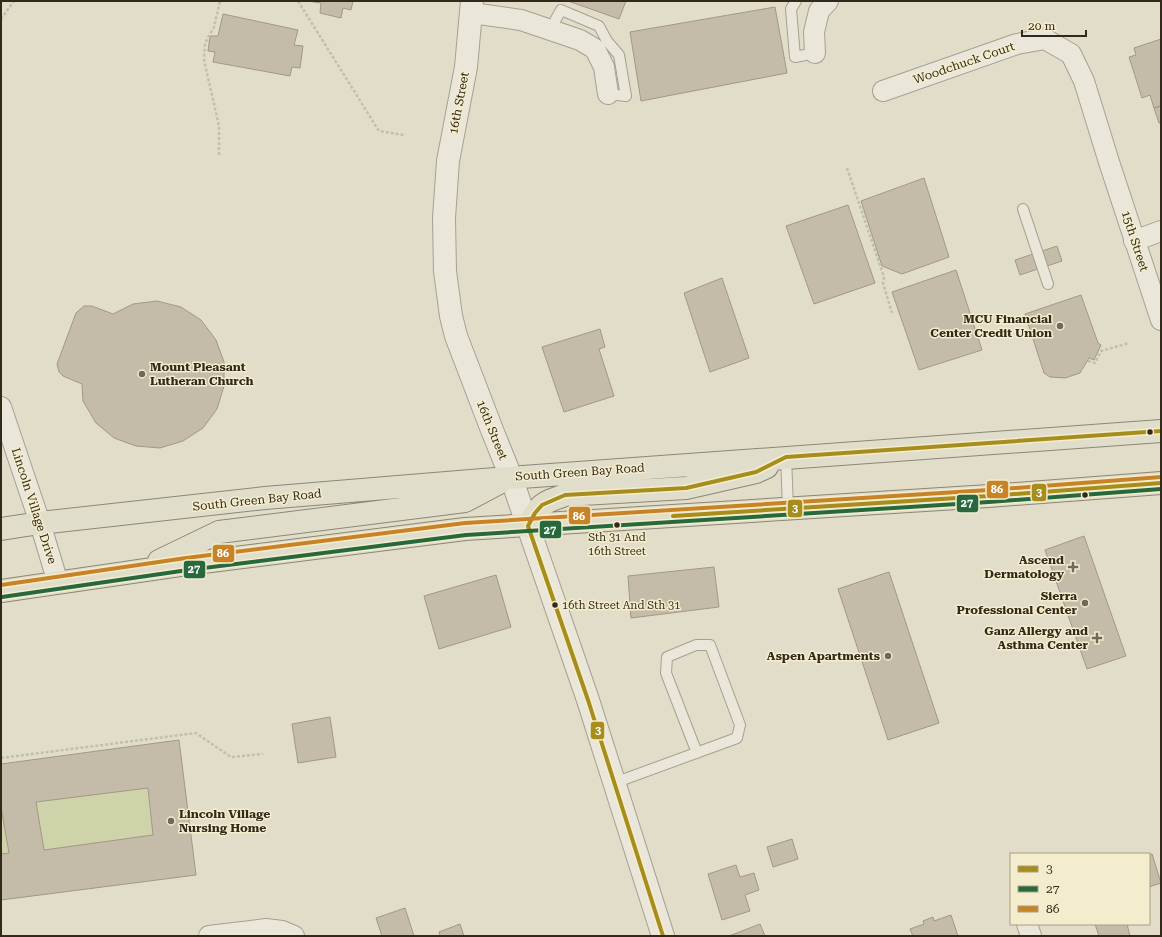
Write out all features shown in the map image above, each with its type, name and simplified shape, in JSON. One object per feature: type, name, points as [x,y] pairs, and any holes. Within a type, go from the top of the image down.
[{"type":"main road","name":"South Green Bay Road","points":[[1,529],[40,523],[265,498],[511,477],[1161,431]]},
{"type":"main road","points":[[528,526],[536,510],[548,501],[565,495],[686,488],[756,472],[786,457]]},
{"type":"main road","points":[[137,571],[219,532],[465,501],[511,477]]},
{"type":"main road","points":[[1,591],[187,564],[464,529],[990,496],[1161,483]]},
{"type":"street","points":[[815,54],[814,32],[819,11],[828,1]]},
{"type":"street","points":[[472,7],[520,20],[580,40],[595,49],[604,66],[608,94]]},
{"type":"street","name":"16th Street","points":[[472,7],[466,67],[448,161],[444,218],[445,271],[451,316],[456,336],[511,477],[588,700],[662,936]]},
{"type":"street","name":"Woodchuck Court","points":[[883,91],[1017,44],[1045,39],[1071,54],[1084,81],[1109,162]]},
{"type":"street","name":"15th Street","points":[[1109,162],[1161,320]]},
{"type":"street","points":[[1134,240],[1161,231]]},
{"type":"street","name":"Lincoln Village Drive","points":[[1,407],[40,523],[58,583]]},
{"type":"street","points":[[1027,925],[1031,936]]},
{"type":"street","points":[[209,936],[266,928],[282,931],[291,935]]},
{"type":"lane","points":[[796,1],[791,9],[795,57],[815,54]]},
{"type":"lane","points":[[1023,209],[1048,284]]},
{"type":"lane","points":[[786,457],[788,509]]},
{"type":"lane","points":[[614,783],[696,753],[737,738],[740,725],[710,645],[696,645],[667,657],[666,673],[696,753]]},
{"type":"path","points":[[1,19],[14,1]]},
{"type":"path","points":[[219,155],[219,126],[204,60],[204,42],[214,27],[220,1]]},
{"type":"path","points":[[298,1],[380,131],[404,135]]},
{"type":"path","points":[[847,168],[884,277],[883,283],[892,313]]},
{"type":"path","points":[[1088,361],[1095,363],[1101,351],[1129,343]]},
{"type":"path","points":[[1,758],[196,733],[231,757],[263,754]]},
{"type":"green space","points":[[148,788],[153,835],[44,850],[36,802]]},
{"type":"green space","points":[[1,807],[9,853],[1,854]]},
{"type":"building","points":[[307,1],[353,1],[351,10],[343,8],[341,18],[320,13],[321,3]]},
{"type":"building","points":[[568,1],[626,1],[619,19]]},
{"type":"building","points":[[775,7],[787,73],[641,101],[630,32]]},
{"type":"building","points":[[223,14],[298,30],[294,45],[303,46],[300,68],[292,67],[290,76],[213,62],[215,52],[208,51],[210,36],[218,36]]},
{"type":"building","points":[[1161,39],[1161,106],[1154,108],[1150,95],[1142,98],[1129,57],[1136,55],[1134,48]]},
{"type":"building","points":[[1161,106],[1161,123],[1159,123],[1154,108]]},
{"type":"building","points":[[924,178],[949,257],[902,274],[882,266],[861,201]]},
{"type":"building","points":[[848,205],[875,283],[814,304],[786,226]]},
{"type":"building","points":[[1057,246],[1062,261],[1020,275],[1015,260]]},
{"type":"building","points":[[956,270],[982,350],[919,370],[892,292]]},
{"type":"building","points":[[722,278],[749,358],[710,372],[684,293]]},
{"type":"building","name":"MCU Financial Center Credit Union","points":[[1081,295],[1098,343],[1101,345],[1094,360],[1089,358],[1080,373],[1065,378],[1050,377],[1044,373],[1025,314]]},
{"type":"building","name":"Mount Pleasant Lutheran Church","points":[[157,301],[181,307],[201,320],[216,340],[224,362],[224,386],[217,409],[203,428],[183,441],[160,448],[136,446],[114,438],[96,423],[83,401],[82,384],[63,376],[59,372],[57,364],[76,313],[84,306],[92,306],[113,314],[133,304]]},
{"type":"building","points":[[600,329],[605,347],[599,349],[614,396],[564,412],[542,347]]},
{"type":"building","name":"Sierra Professional Center","points":[[1084,536],[1126,656],[1087,669],[1045,550]]},
{"type":"building","points":[[714,567],[719,607],[631,618],[628,576]]},
{"type":"building","name":"Aspen Apartments","points":[[889,572],[939,723],[888,740],[838,589]]},
{"type":"building","points":[[496,575],[511,627],[439,649],[424,596]]},
{"type":"building","points":[[330,717],[336,757],[298,763],[292,724]]},
{"type":"building","name":"Lincoln Village Nursing Home","points":[[179,740],[196,875],[1,900],[1,854],[9,853],[1,807],[1,764]],"holes":[[[148,788],[153,835],[44,850],[36,802]]]},
{"type":"building","points":[[792,839],[798,859],[773,867],[767,847]]},
{"type":"building","points":[[1152,854],[1161,883],[1150,887],[1150,855]]},
{"type":"building","points":[[736,865],[740,877],[754,873],[759,890],[745,895],[750,911],[722,920],[708,874]]},
{"type":"building","points":[[405,908],[414,936],[382,936],[376,918]]},
{"type":"building","points":[[951,915],[958,936],[913,936],[910,929],[924,924],[923,921],[933,917],[934,921]]},
{"type":"building","points":[[460,924],[464,936],[440,936],[439,932]]},
{"type":"building","points":[[760,924],[765,936],[729,936]]},
{"type":"building","points":[[1095,925],[1127,925],[1130,936],[1099,936]]},
{"type":"transit line","name":"3","points":[[528,526],[535,513],[542,505],[565,495],[686,488],[756,472],[786,457],[1161,431]]},
{"type":"transit line","name":"86","points":[[1,585],[186,558],[465,523],[989,490],[1161,477]]},
{"type":"transit line","name":"3","points":[[673,516],[989,496],[1161,483]]},
{"type":"transit line","name":"27","points":[[2,597],[188,570],[466,535],[989,502],[1161,489]]},
{"type":"transit line","name":"3","points":[[528,526],[588,700],[663,936]]},
{"type":"place","name":"MCU Financial Center Credit Union","points":[[1060,326]]},
{"type":"place","name":"Mount Pleasant Lutheran Church","points":[[142,374]]},
{"type":"place","name":"Sth 31 And 16th Street","points":[[617,525]]},
{"type":"place","name":"Ascend Dermatology","points":[[1073,567]]},
{"type":"place","name":"Sierra Professional Center","points":[[1085,603]]},
{"type":"place","name":"16th Street And Sth 31","points":[[555,605]]},
{"type":"place","name":"Ganz Allergy and Asthma Center","points":[[1097,638]]},
{"type":"place","name":"Aspen Apartments","points":[[888,656]]},
{"type":"place","name":"Lincoln Village Nursing Home","points":[[171,821]]}]
